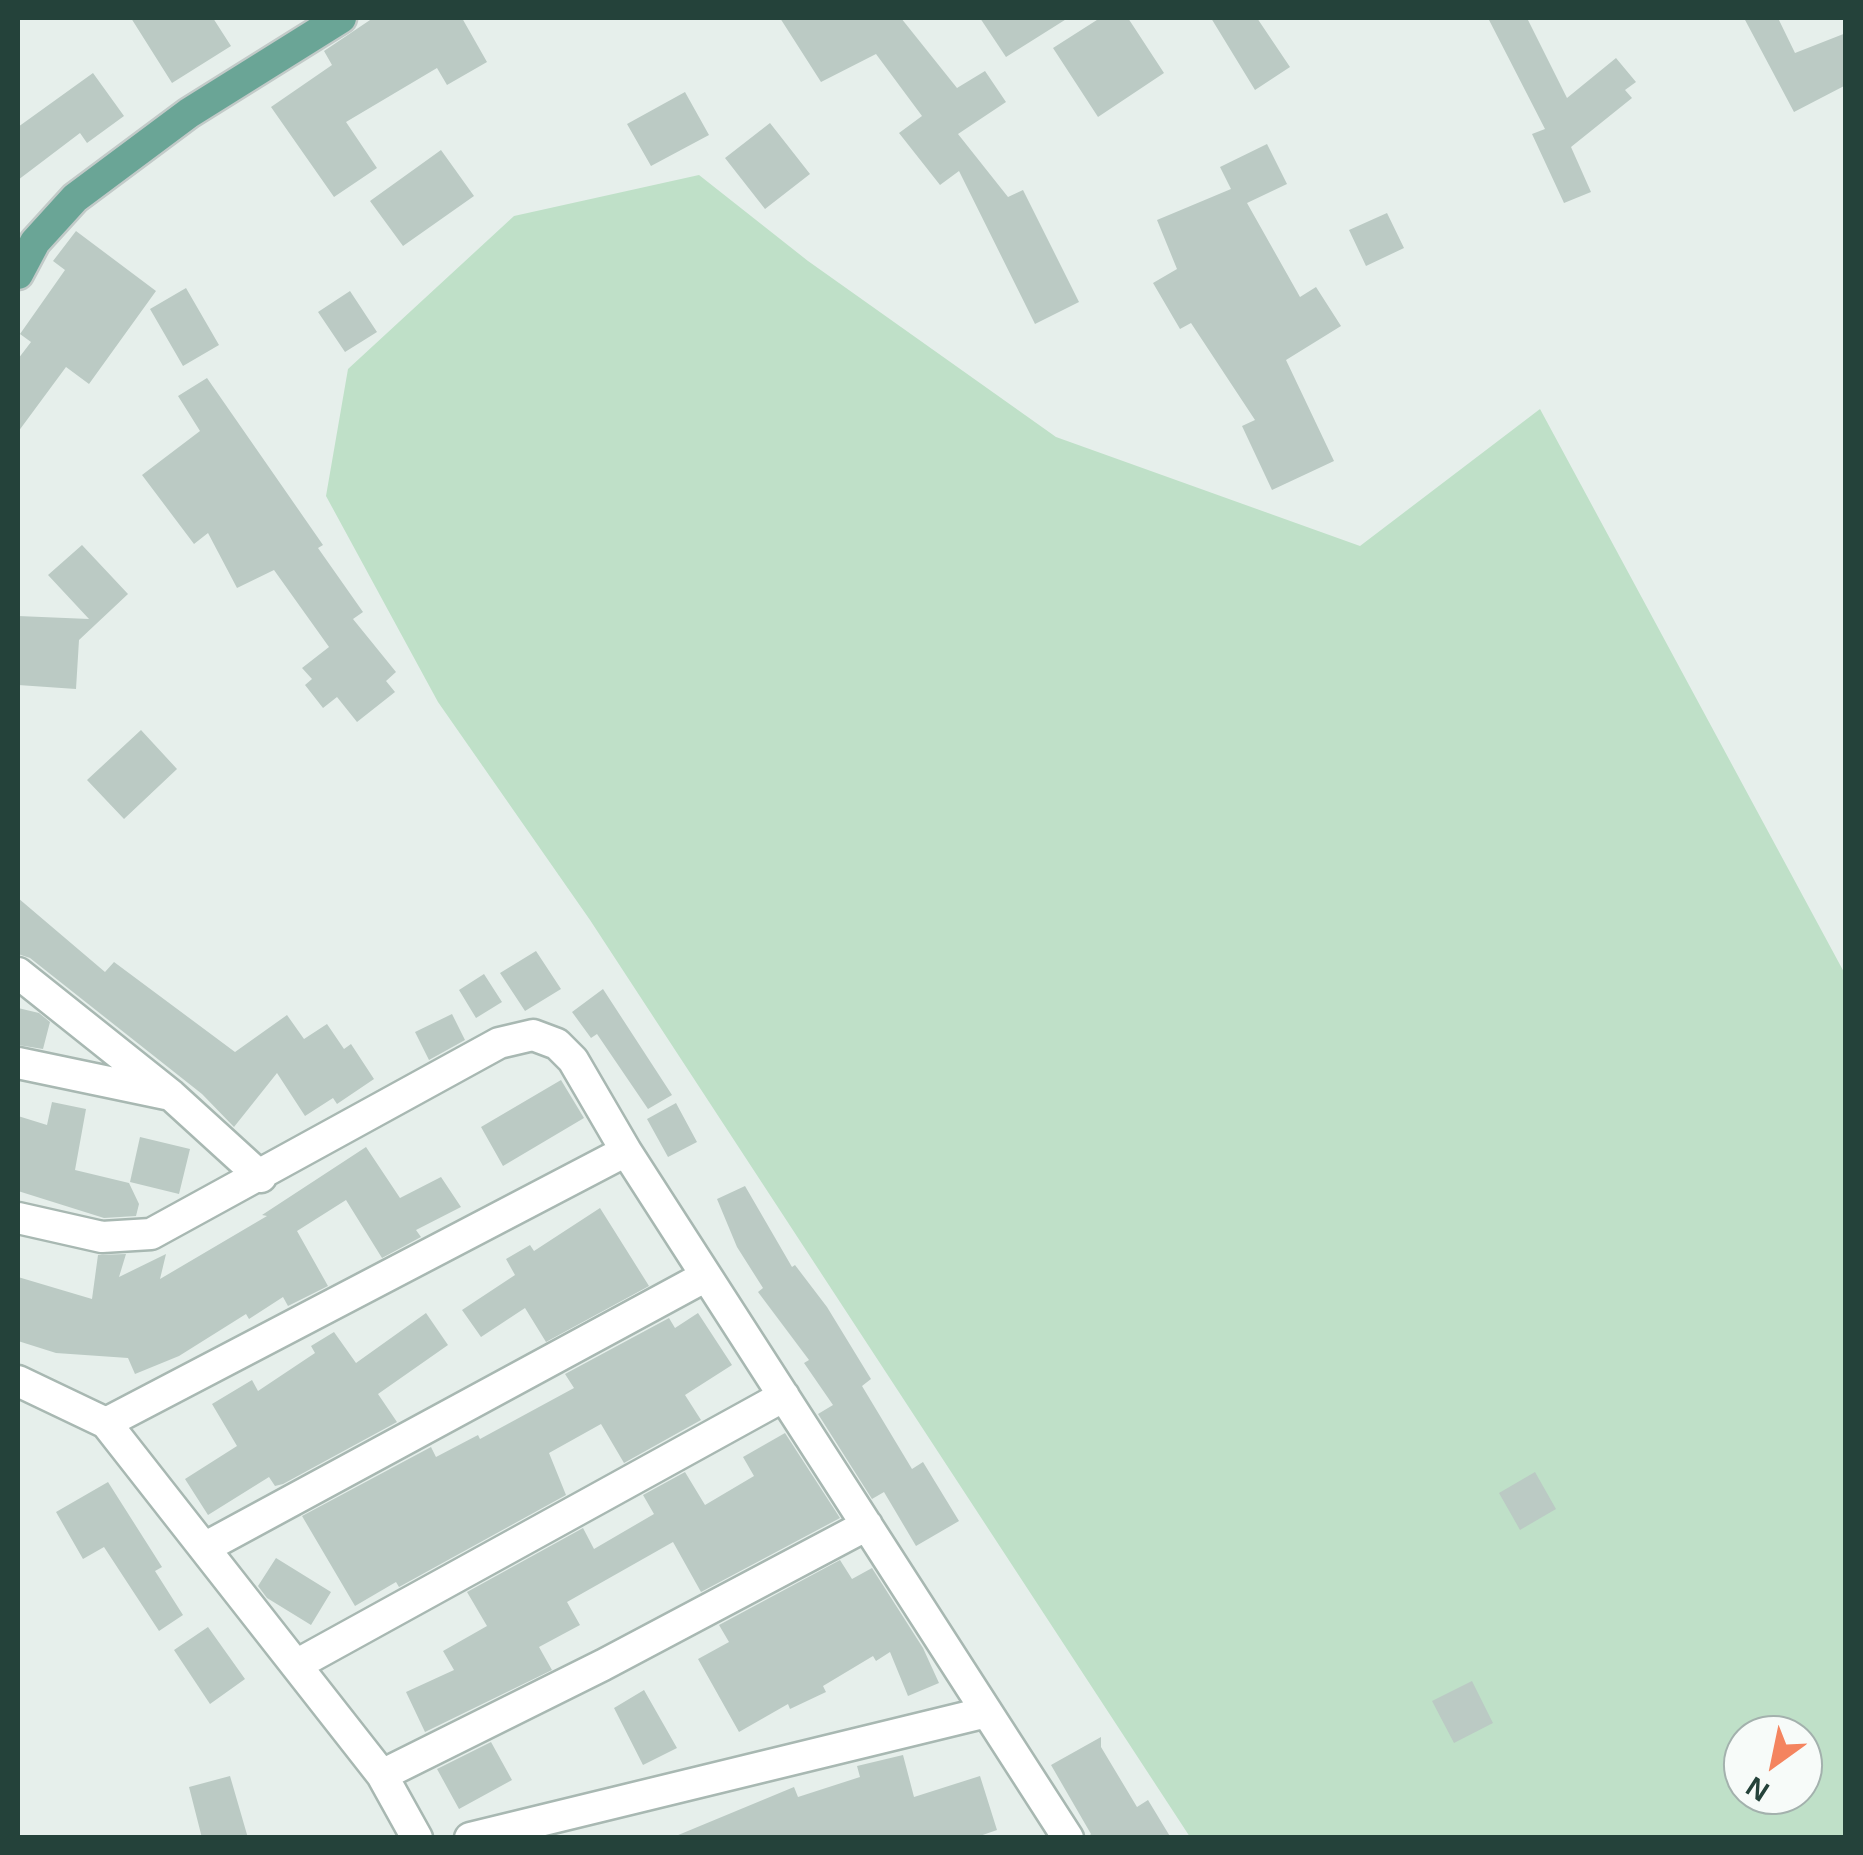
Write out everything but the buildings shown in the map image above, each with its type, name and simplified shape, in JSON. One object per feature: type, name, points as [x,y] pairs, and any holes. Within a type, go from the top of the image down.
[{"type":"main road","points":[[18,274],[35,242],[75,198],[189,114],[341,18]]},
{"type":"street","points":[[18,973],[171,1095],[261,1176]]},
{"type":"street","points":[[18,1218],[102,1237],[136,1238],[261,1176],[500,1043],[533,1035],[558,1044],[572,1060],[626,1151],[987,1712],[1062,1836]]},
{"type":"street","points":[[18,1063],[171,1095]]},
{"type":"street","points":[[106,1423],[626,1151]]},
{"type":"street","points":[[206,1547],[706,1276]]},
{"type":"street","points":[[18,1381],[106,1423],[382,1775],[417,1838]]},
{"type":"street","points":[[296,1664],[784,1396]]},
{"type":"street","points":[[382,1775],[604,1666],[867,1525]]},
{"type":"street","points":[[470,1838],[987,1712]]},
{"type":"green space","points":[[699,175],[808,261],[1056,437],[1360,546],[1540,409],[1845,974],[1845,1837],[1190,1837],[590,920],[438,702],[326,496],[348,369],[514,216]]}]
